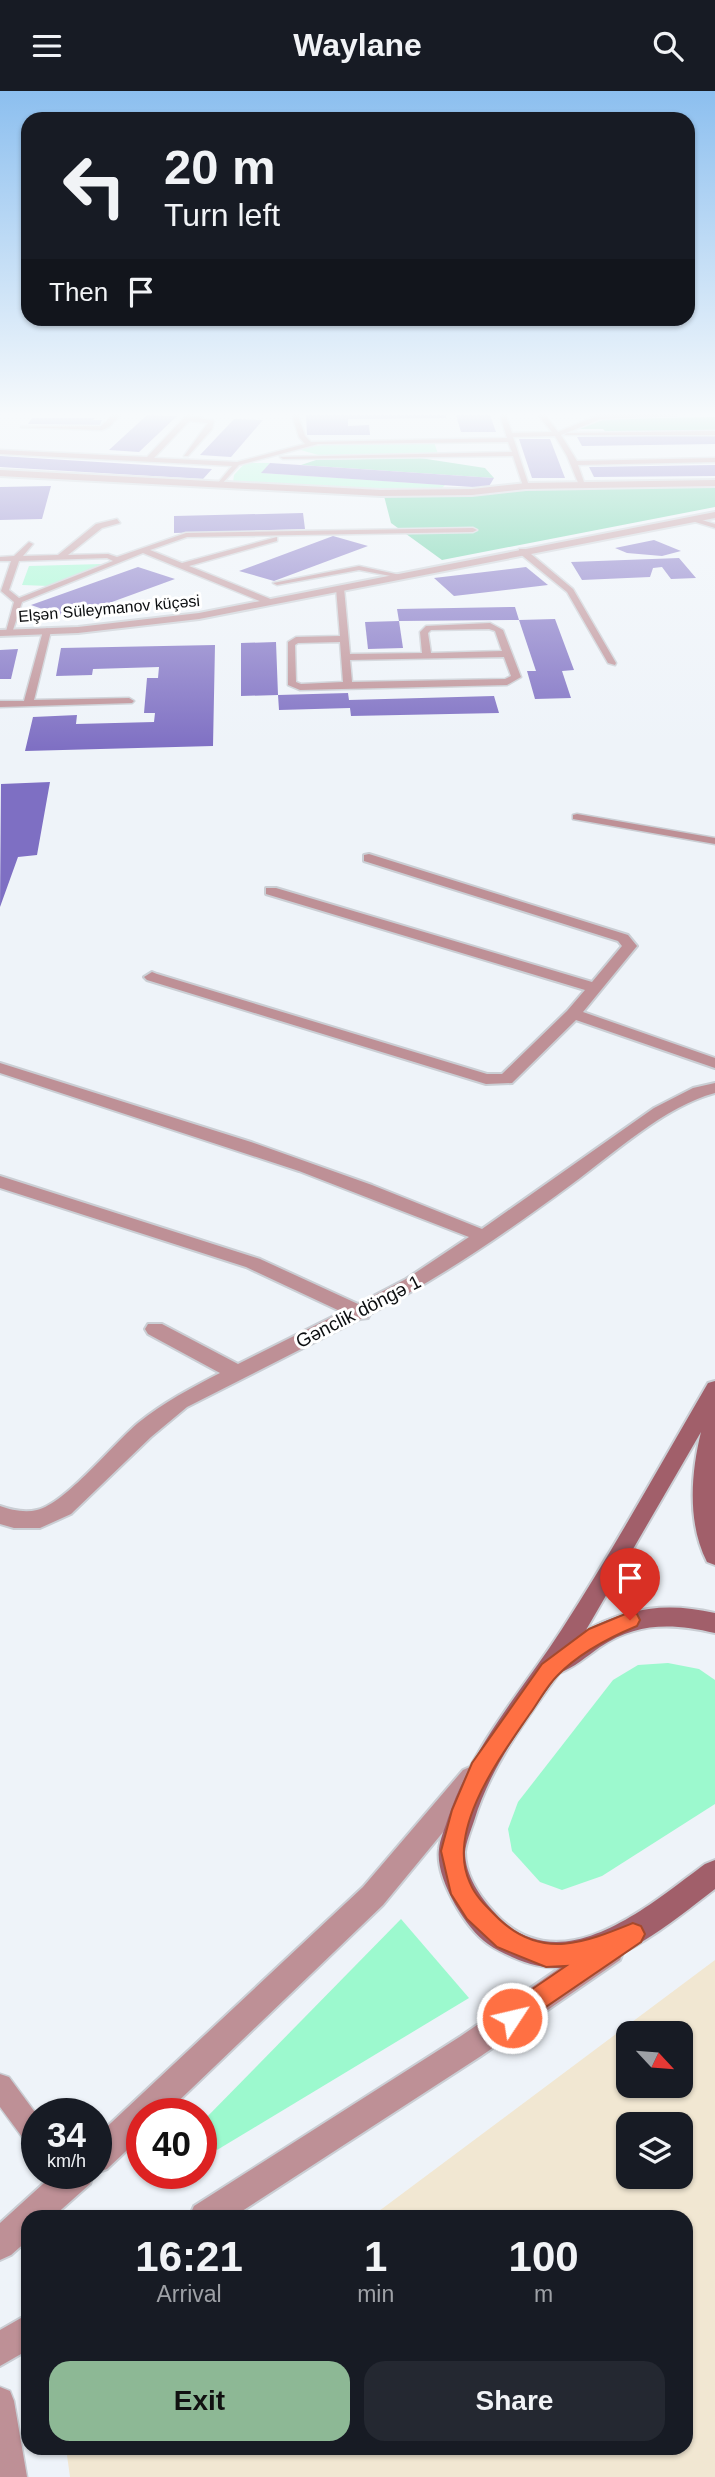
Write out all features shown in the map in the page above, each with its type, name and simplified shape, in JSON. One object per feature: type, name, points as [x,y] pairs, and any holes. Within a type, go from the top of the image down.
[{"type":"main road","points":[[715,1388],[550,1670],[479,1770],[463,1810],[452,1851],[458,1886],[475,1911],[505,1939],[546,1955],[584,1954],[633,1934],[715,1873]]},
{"type":"main road","points":[[715,1417],[704,1460],[703,1511],[715,1556]]},
{"type":"main road","points":[[550,1670],[596,1635],[630,1620],[662,1615],[694,1617],[715,1623]]},
{"type":"street","name":"Elşən Süleymanov küçəsi","points":[[4,633],[199,616],[655,526]]},
{"type":"street","points":[[152,977],[486,1079],[506,1079],[573,1014],[630,946],[623,938],[369,858]]},
{"type":"street","points":[[271,891],[595,988]]},
{"type":"street","points":[[573,1014],[715,1063]]},
{"type":"street","points":[[0,1068],[226,1137],[374,1190],[485,1237]]},
{"type":"street","name":"Gənclik döngə 1","points":[[0,1515],[14,1519],[40,1519],[63,1508],[143,1431],[180,1402],[236,1372],[361,1313],[413,1284],[485,1237],[660,1112],[699,1092],[715,1088]]},
{"type":"street","points":[[0,1182],[253,1263],[361,1313]]},
{"type":"street","points":[[155,1329],[236,1372]]},
{"type":"street","points":[[160,2098],[373,1896],[479,1770]]},
{"type":"street","points":[[216,2210],[471,2046],[633,1934]]},
{"type":"street","points":[[112,2143],[126,2130]]},
{"type":"street","points":[[37,2210],[59,2189]]},
{"type":"street","points":[[0,2244],[21,2225]]},
{"type":"street","points":[[0,2349],[21,2336]]},
{"type":"lane","points":[[59,558],[99,526]]},
{"type":"lane","points":[[0,559],[108,556],[118,559],[186,535],[473,530]]},
{"type":"lane","points":[[182,566],[290,534]]},
{"type":"lane","points":[[18,601],[2,591],[16,559],[29,544]]},
{"type":"lane","points":[[142,550],[270,602]]},
{"type":"lane","points":[[522,551],[570,591],[612,663]]},
{"type":"lane","points":[[4,633],[18,601],[119,563],[118,559]]},
{"type":"lane","points":[[277,583],[359,568],[401,576]]},
{"type":"lane","points":[[340,588],[348,685]]},
{"type":"lane","points":[[344,639],[296,640],[290,644],[291,683],[300,687],[507,681],[516,677],[499,630],[490,626],[429,628],[424,632],[426,656]]},
{"type":"lane","points":[[28,703],[47,631]]},
{"type":"lane","points":[[345,657],[508,654]]},
{"type":"lane","points":[[0,704],[129,701]]},
{"type":"lane","points":[[577,817],[715,841]]},
{"type":"lane","points":[[0,2086],[21,2114]]},
{"type":"lane","points":[[0,2401],[13,2477]]},
{"type":"shaded area","points":[[715,1960],[715,2477],[70,2477],[67,2455],[693,2455],[693,2210],[380,2210],[616,2034],[616,2098],[693,2098],[693,2021],[633,2021]]},
{"type":"green space","points":[[396,526],[615,526],[442,560]]},
{"type":"green space","points":[[102,564],[49,586],[22,585],[29,566]]},
{"type":"green space","points":[[668,1663],[699,1669],[715,1680],[715,1804],[602,1876],[562,1890],[540,1882],[512,1851],[508,1829],[518,1802],[613,1680],[638,1665]]},
{"type":"green space","points":[[401,1919],[469,1998],[217,2150],[217,2107]]},
{"type":"building","points":[[174,526],[305,526],[305,529],[174,533]]},
{"type":"building","points":[[333,536],[368,546],[274,581],[239,571]]},
{"type":"building","points":[[654,540],[681,551],[662,556],[627,553],[615,548]]},
{"type":"building","points":[[679,558],[696,578],[671,579],[662,567],[653,568],[650,577],[582,580],[571,562]]},
{"type":"building","points":[[138,567],[175,579],[68,618],[31,605]]},
{"type":"building","points":[[526,567],[548,585],[454,596],[434,578]]},
{"type":"building","points":[[515,607],[519,620],[399,621],[397,609]]},
{"type":"building","points":[[555,619],[574,670],[562,671],[571,698],[535,699],[527,671],[536,671],[519,620]]},
{"type":"building","points":[[399,621],[403,648],[368,649],[365,622]]},
{"type":"building","points":[[276,642],[278,695],[241,696],[241,643]]},
{"type":"building","points":[[215,645],[213,746],[25,751],[33,717],[77,715],[76,724],[154,722],[155,713],[144,713],[147,678],[158,678],[159,667],[93,669],[92,675],[56,676],[61,648]]},
{"type":"building","points":[[18,649],[11,679],[0,679],[0,650]]},
{"type":"building","points":[[348,693],[349,700],[494,696],[499,713],[351,716],[350,708],[279,710],[278,695]]},
{"type":"building","points":[[50,782],[37,855],[18,857],[0,907],[1,784]]},
{"type":"route","points":[[512,2018],[633,1934],[584,1954],[565,1955],[546,1955],[505,1939],[475,1911],[458,1886],[452,1851],[463,1810],[479,1770],[550,1670],[596,1635],[630,1620]]}]
